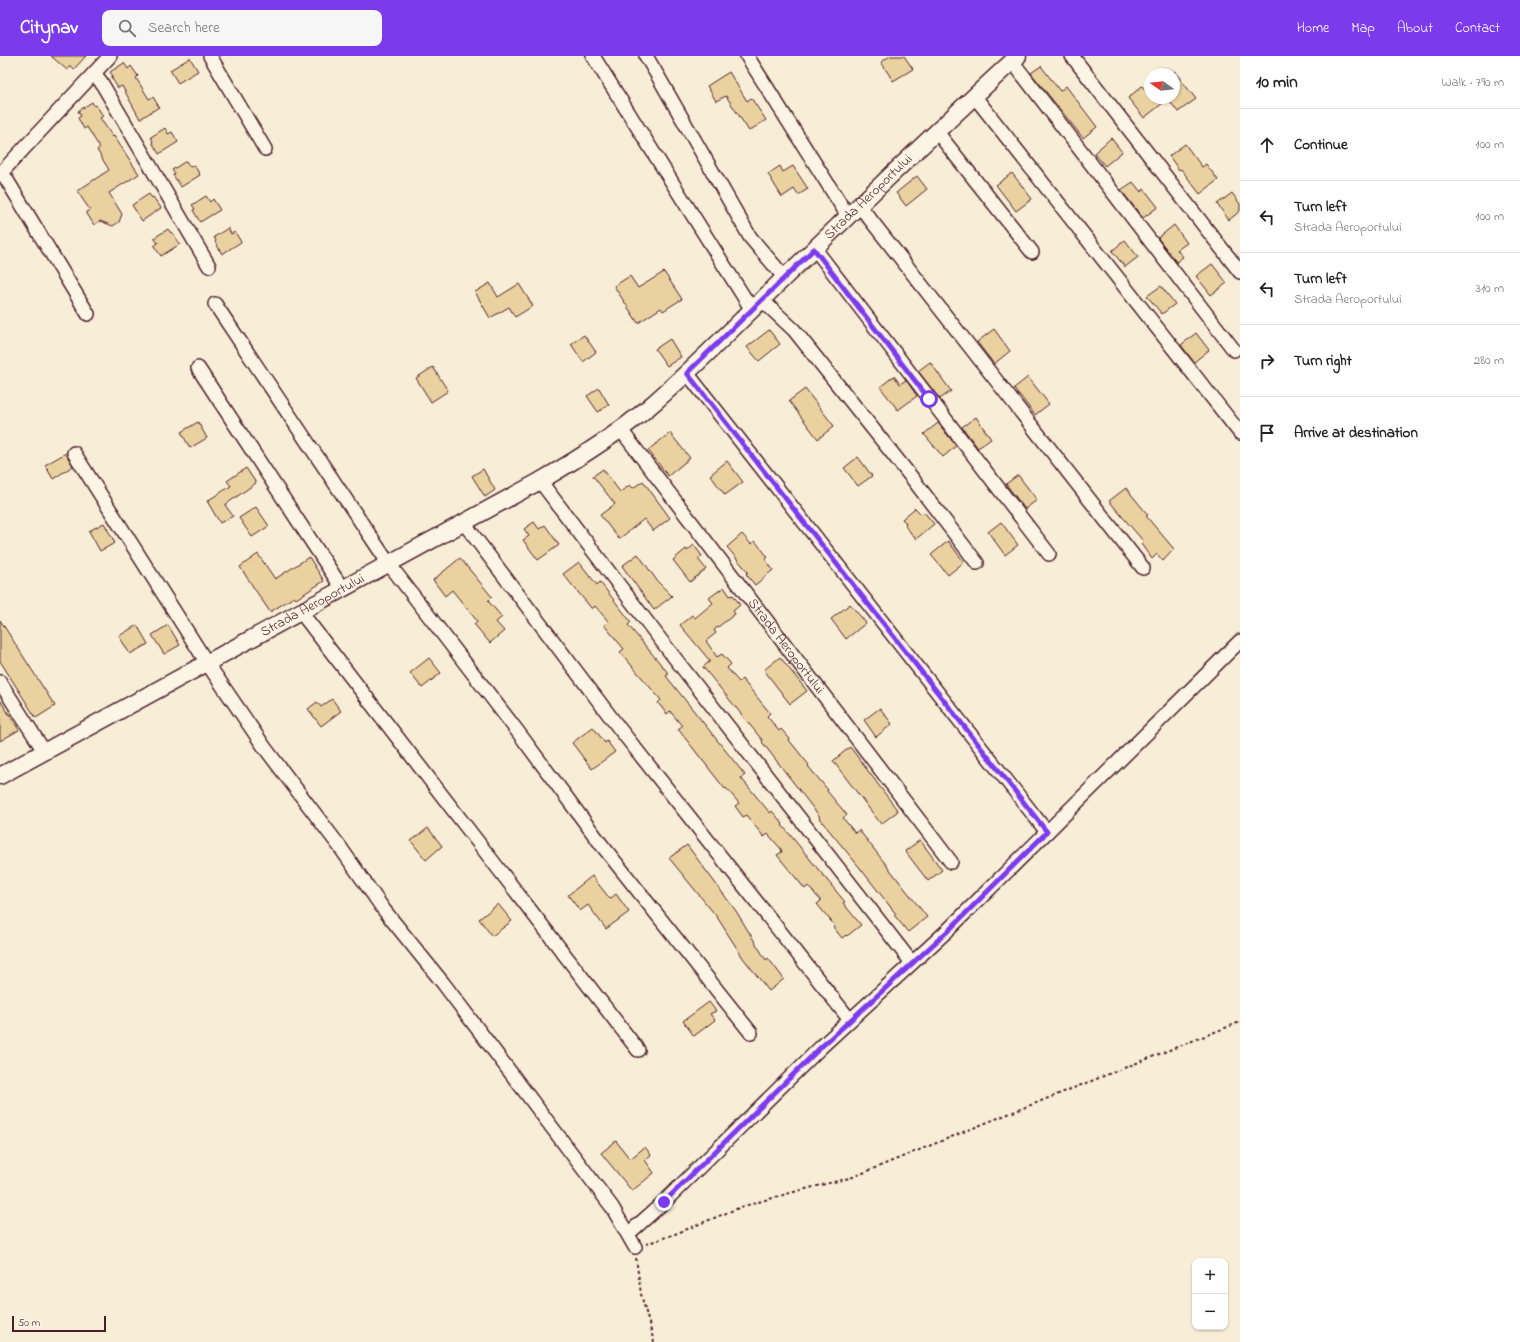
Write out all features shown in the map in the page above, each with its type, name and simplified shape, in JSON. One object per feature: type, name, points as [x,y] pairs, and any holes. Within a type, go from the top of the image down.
[{"type":"street","points":[[88,314],[1,173],[110,56]]},
{"type":"street","points":[[210,56],[265,149]]},
{"type":"street","points":[[593,56],[757,305],[794,330],[912,478],[977,563]]},
{"type":"street","points":[[646,56],[750,237],[785,278]]},
{"type":"street","points":[[747,56],[853,211],[1144,568]]},
{"type":"street","points":[[1072,56],[1240,272]]},
{"type":"street","points":[[1015,58],[1234,350]]},
{"type":"street","name":"Strada Aeroportului","points":[[0,776],[540,481],[582,457],[621,430],[649,408],[687,373],[853,211],[1015,58]]},
{"type":"street","points":[[94,73],[101,82],[209,266]]},
{"type":"street","points":[[975,97],[1240,433]]},
{"type":"street","points":[[937,132],[1032,252]]},
{"type":"street","points":[[814,249],[1049,554]]},
{"type":"street","points":[[215,304],[389,564],[518,732],[601,844],[751,1034]]},
{"type":"street","points":[[198,368],[342,588]]},
{"type":"street","points":[[687,373],[1047,832]]},
{"type":"street","name":"Strada Aeroportului","points":[[621,430],[952,862]]},
{"type":"street","points":[[74,453],[207,663],[265,748],[340,847],[384,910],[443,983],[598,1188],[612,1207],[635,1247]]},
{"type":"street","points":[[540,481],[660,639],[912,963]]},
{"type":"street","points":[[464,523],[619,728],[850,1020]]},
{"type":"street","points":[[300,611],[638,1050]]},
{"type":"street","points":[[628,1234],[664,1202],[850,1020],[950,929],[1240,641]]},
{"type":"street","points":[[0,682],[44,751]]},
{"type":"path","points":[[654,1342],[641,1294],[635,1247],[675,1234],[741,1207],[853,1177],[1240,1022]]},
{"type":"building","points":[[51,56],[86,56],[74,69],[70,66],[67,70]]},
{"type":"building","points":[[890,56],[904,56],[913,69],[893,81],[881,62]]},
{"type":"building","points":[[190,58],[198,71],[178,83],[170,70]]},
{"type":"building","points":[[124,63],[128,69],[131,66],[138,76],[136,78],[149,99],[153,97],[159,107],[140,119],[122,86],[118,88],[111,77],[113,76],[110,72]]},
{"type":"building","points":[[1041,66],[1060,91],[1066,86],[1097,127],[1083,138],[1031,73]]},
{"type":"building","points":[[729,72],[747,101],[751,98],[766,120],[749,131],[726,96],[716,101],[707,86]]},
{"type":"building","points":[[1180,79],[1196,99],[1178,112],[1172,104],[1180,104]]},
{"type":"building","points":[[1142,86],[1144,88],[1144,104],[1162,104],[1144,118],[1128,98]]},
{"type":"building","points":[[92,102],[94,106],[96,105],[103,116],[100,118],[113,137],[114,136],[139,174],[109,193],[122,214],[119,222],[113,226],[100,221],[94,225],[86,212],[90,210],[77,191],[109,170],[97,150],[100,148],[87,127],[84,129],[78,118],[81,116],[78,111]]},
{"type":"building","points":[[165,128],[168,134],[172,132],[178,142],[159,154],[152,142],[151,137]]},
{"type":"building","points":[[1111,138],[1122,152],[1105,166],[1094,153]]},
{"type":"building","points":[[1185,144],[1202,167],[1206,164],[1218,180],[1200,194],[1169,156]]},
{"type":"building","points":[[186,161],[190,167],[194,165],[200,175],[181,187],[173,175],[175,174],[172,170]]},
{"type":"building","points":[[780,166],[783,172],[793,166],[808,189],[798,195],[794,189],[782,197],[768,174]]},
{"type":"building","points":[[1012,173],[1032,199],[1016,211],[996,185]]},
{"type":"building","points":[[917,176],[927,189],[906,206],[896,193]]},
{"type":"building","points":[[1133,182],[1141,192],[1144,189],[1158,207],[1143,218],[1121,190]]},
{"type":"building","points":[[1232,193],[1240,204],[1240,211],[1229,220],[1217,204]]},
{"type":"building","points":[[149,194],[161,208],[142,221],[132,205]]},
{"type":"building","points":[[206,196],[210,202],[213,199],[220,210],[200,222],[193,210],[195,209],[192,205]]},
{"type":"building","points":[[1174,225],[1187,243],[1177,250],[1183,257],[1176,262],[1158,238]]},
{"type":"building","points":[[228,228],[231,234],[235,232],[241,242],[222,254],[215,242],[214,237]]},
{"type":"building","points":[[168,229],[171,233],[172,232],[180,244],[161,256],[154,246],[158,243],[154,238]]},
{"type":"building","points":[[1125,240],[1138,257],[1125,267],[1112,251]]},
{"type":"building","points":[[1212,264],[1227,283],[1211,295],[1196,276]]},
{"type":"building","points":[[664,272],[682,299],[663,311],[661,308],[638,323],[614,286],[630,276],[638,288]]},
{"type":"building","points":[[490,283],[498,297],[519,284],[533,306],[515,317],[509,307],[490,318],[475,292]]},
{"type":"building","points":[[1161,286],[1175,304],[1162,314],[1147,296]]},
{"type":"building","points":[[994,329],[1010,351],[994,364],[977,342]]},
{"type":"building","points":[[769,330],[780,344],[759,361],[747,347]]},
{"type":"building","points":[[1196,333],[1209,350],[1194,362],[1181,345]]},
{"type":"building","points":[[584,335],[596,352],[583,362],[571,344]]},
{"type":"building","points":[[670,339],[681,357],[667,366],[655,349]]},
{"type":"building","points":[[930,362],[951,391],[940,399],[918,371]]},
{"type":"building","points":[[433,367],[448,391],[431,402],[416,378]]},
{"type":"building","points":[[894,376],[900,384],[906,380],[917,396],[898,410],[880,387]]},
{"type":"building","points":[[1028,377],[1049,404],[1035,415],[1014,388]]},
{"type":"building","points":[[599,388],[609,405],[598,412],[587,396]]},
{"type":"building","points":[[805,389],[834,426],[818,439],[789,401]]},
{"type":"building","points":[[976,417],[991,439],[978,448],[962,427]]},
{"type":"building","points":[[198,422],[207,438],[190,448],[181,432]]},
{"type":"building","points":[[938,423],[956,446],[943,457],[924,434]]},
{"type":"building","points":[[670,433],[690,458],[668,476],[648,450]]},
{"type":"building","points":[[66,453],[73,466],[53,479],[45,465]]},
{"type":"building","points":[[858,457],[872,476],[858,486],[844,468]]},
{"type":"building","points":[[727,461],[743,482],[725,495],[710,475]]},
{"type":"building","points":[[246,468],[256,483],[225,505],[233,516],[220,523],[207,501],[231,486],[227,481]]},
{"type":"building","points":[[483,469],[495,490],[485,497],[472,476]]},
{"type":"building","points":[[603,469],[620,492],[630,485],[633,488],[643,481],[670,518],[653,531],[644,519],[619,539],[600,515],[615,504],[593,476]]},
{"type":"building","points":[[1018,475],[1037,500],[1025,509],[1006,484]]},
{"type":"building","points":[[1126,488],[1148,515],[1146,516],[1174,549],[1163,561],[1157,554],[1152,559],[1141,544],[1144,542],[1109,501]]},
{"type":"building","points":[[256,507],[269,526],[252,537],[239,518]]},
{"type":"building","points":[[915,508],[921,514],[924,512],[934,524],[916,539],[905,526],[906,523],[902,519]]},
{"type":"building","points":[[534,522],[539,529],[545,525],[559,545],[538,560],[523,540],[529,536],[524,529]]},
{"type":"building","points":[[1001,522],[1018,545],[1005,555],[988,532]]},
{"type":"building","points":[[104,523],[115,543],[100,551],[89,531]]},
{"type":"building","points":[[742,534],[751,544],[755,541],[768,557],[765,559],[773,570],[755,585],[746,574],[748,572],[727,547]]},
{"type":"building","points":[[948,541],[964,562],[948,575],[931,555]]},
{"type":"building","points":[[694,545],[702,556],[698,559],[706,569],[690,582],[673,560],[686,549],[687,551]]},
{"type":"building","points":[[258,554],[275,579],[309,557],[324,581],[296,599],[294,597],[270,612],[240,567]]},
{"type":"building","points":[[638,554],[658,582],[672,596],[654,610],[622,566]]},
{"type":"building","points":[[460,558],[492,597],[488,601],[502,617],[496,622],[504,631],[490,643],[474,624],[477,621],[452,590],[445,596],[433,580]]},
{"type":"building","points":[[579,562],[597,585],[600,582],[631,622],[628,625],[669,674],[666,676],[745,775],[741,778],[770,813],[772,811],[783,824],[782,825],[845,902],[843,903],[861,925],[847,936],[846,935],[842,938],[833,927],[835,926],[817,904],[821,901],[808,886],[805,889],[777,855],[782,852],[781,849],[768,834],[764,837],[746,815],[743,817],[735,806],[739,803],[726,788],[725,789],[678,729],[682,726],[670,711],[667,714],[658,703],[661,700],[620,652],[624,649],[604,625],[608,621],[595,606],[592,609],[563,574]]},
{"type":"building","points":[[724,587],[730,596],[733,595],[740,605],[733,611],[735,614],[714,630],[716,633],[706,641],[717,657],[722,654],[731,664],[727,668],[739,682],[742,679],[770,713],[767,716],[779,731],[781,729],[790,739],[789,740],[809,765],[808,766],[847,815],[843,818],[855,833],[859,830],[927,917],[908,932],[894,915],[896,914],[819,818],[820,817],[762,742],[763,741],[703,667],[710,661],[680,625],[692,615],[695,618],[713,603],[709,598]]},
{"type":"building","points":[[850,604],[866,623],[846,639],[831,619]]},
{"type":"building","points":[[0,620],[55,706],[36,718],[0,661]]},
{"type":"building","points":[[137,625],[148,644],[130,654],[119,636]]},
{"type":"building","points":[[168,625],[180,645],[164,654],[152,635]]},
{"type":"building","points":[[780,657],[807,691],[790,704],[764,670]]},
{"type":"building","points":[[429,658],[441,673],[422,688],[410,673]]},
{"type":"building","points":[[332,699],[341,711],[321,726],[308,709],[317,702],[321,707]]},
{"type":"building","points":[[0,700],[19,730],[0,741]]},
{"type":"building","points":[[880,708],[892,724],[876,737],[864,720]]},
{"type":"building","points":[[593,727],[605,743],[607,741],[615,752],[592,769],[572,743]]},
{"type":"building","points":[[850,747],[898,811],[881,824],[833,761]]},
{"type":"building","points":[[428,828],[442,846],[426,860],[411,841]]},
{"type":"building","points":[[920,840],[942,870],[928,881],[905,851]]},
{"type":"building","points":[[687,845],[736,911],[766,960],[768,958],[784,979],[769,991],[743,958],[717,917],[669,858]]},
{"type":"building","points":[[592,876],[610,899],[616,894],[629,912],[606,929],[588,905],[580,911],[568,895]]},
{"type":"building","points":[[498,904],[512,921],[492,936],[479,919]]},
{"type":"building","points":[[709,1002],[716,1011],[710,1014],[715,1020],[694,1036],[683,1021]]},
{"type":"building","points":[[616,1141],[630,1159],[645,1147],[651,1155],[645,1160],[654,1173],[632,1191],[601,1153]]},
{"type":"route","points":[[664,1202],[745,1124],[820,1048],[950,929],[1047,832],[687,373],[814,249],[929,399]]}]
